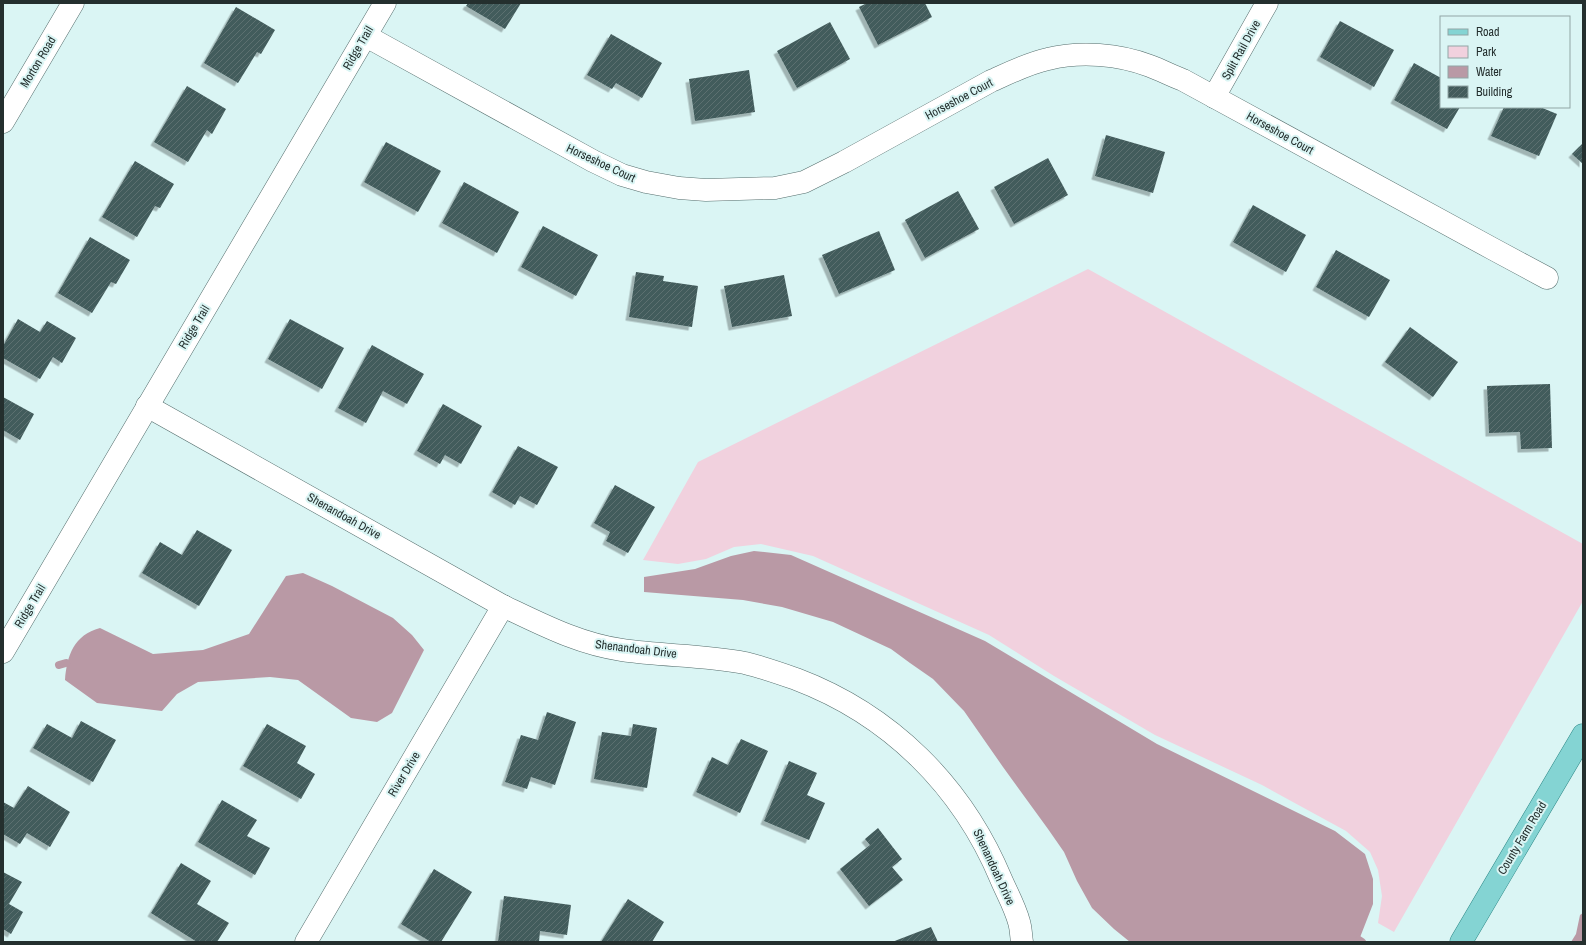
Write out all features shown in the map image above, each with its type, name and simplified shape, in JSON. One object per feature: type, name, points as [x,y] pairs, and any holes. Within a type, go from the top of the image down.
[{"type":"main road","name":"County Farm Road","points":[[1461,942],[1583,735]]},
{"type":"street","name":"Morton Road","points":[[3,122],[73,3]]},
{"type":"street","name":"Ridge Trail","points":[[3,652],[385,3]]},
{"type":"street","name":"Split Rail Drive","points":[[1214,97],[1267,3]]},
{"type":"street","name":"Horseshoe Court","points":[[366,36],[598,164],[622,175],[646,182],[679,188],[706,190],[775,188],[804,182],[844,162],[991,81],[1047,59],[1081,54],[1117,58],[1149,65],[1183,80],[1493,250],[1547,278]]},
{"type":"street","name":"Shenandoah Drive","points":[[147,406],[503,606],[551,629],[588,643],[622,650],[710,658],[745,663],[773,671],[819,688],[843,700],[874,719],[919,756],[938,776],[965,811],[991,856],[1020,923],[1022,942]]},
{"type":"street","name":"River Drive","points":[[306,942],[503,606]]},
{"type":"green space","points":[[1088,269],[1583,544],[1583,601],[1394,932],[1378,923],[1382,896],[1378,870],[1370,852],[1346,831],[1262,785],[1155,735],[1054,676],[989,635],[813,556],[761,544],[734,547],[706,559],[678,564],[643,560],[698,462]]},
{"type":"water","points":[[754,551],[791,555],[985,641],[1157,744],[1335,831],[1365,854],[1373,879],[1373,904],[1358,942],[1130,942],[1092,908],[1077,881],[1064,852],[964,711],[933,679],[891,649],[833,622],[782,607],[743,600],[644,592],[644,577],[695,569],[731,556]]},
{"type":"water","points":[[303,573],[332,586],[393,618],[412,635],[424,650],[392,713],[377,722],[351,718],[298,680],[270,677],[198,682],[177,694],[162,711],[97,703],[65,680],[70,654],[78,641],[91,631],[100,628],[153,654],[203,650],[249,634],[286,576]]},
{"type":"water","points":[[1583,913],[1583,942],[1571,942],[1576,934],[1580,915]]},
{"type":"building","points":[[468,3],[521,3],[505,29],[466,6]]},
{"type":"building","points":[[867,3],[925,3],[932,17],[878,45],[859,7]]},
{"type":"building","points":[[236,7],[275,30],[261,54],[257,52],[238,83],[204,63]]},
{"type":"building","points":[[1340,21],[1394,50],[1374,87],[1320,57]]},
{"type":"building","points":[[830,22],[850,59],[797,88],[777,51]]},
{"type":"building","points":[[611,34],[662,63],[642,98],[616,83],[612,89],[587,75]]},
{"type":"building","points":[[1414,63],[1440,77],[1440,108],[1459,108],[1447,129],[1394,100]]},
{"type":"building","points":[[749,70],[755,112],[695,121],[689,79]]},
{"type":"building","points":[[187,86],[226,109],[212,134],[207,130],[188,162],[154,142]]},
{"type":"building","points":[[1504,108],[1542,108],[1557,114],[1539,156],[1491,136]]},
{"type":"building","points":[[1106,135],[1165,152],[1153,193],[1095,176]]},
{"type":"building","points":[[386,142],[441,171],[418,212],[364,182]]},
{"type":"building","points":[[1583,143],[1583,164],[1572,154]]},
{"type":"building","points":[[1048,158],[1068,195],[1014,224],[994,187]]},
{"type":"building","points":[[135,161],[174,184],[160,208],[155,206],[137,237],[102,217]]},
{"type":"building","points":[[464,182],[519,212],[497,253],[442,223]]},
{"type":"building","points":[[958,191],[979,229],[925,258],[905,220]]},
{"type":"building","points":[[1253,205],[1306,235],[1286,272],[1233,242]]},
{"type":"building","points":[[543,226],[598,255],[576,296],[521,267]]},
{"type":"building","points":[[879,231],[895,270],[839,294],[822,255]]},
{"type":"building","points":[[90,237],[130,260],[116,284],[111,282],[92,313],[58,293]]},
{"type":"building","points":[[1336,250],[1390,280],[1369,317],[1316,287]]},
{"type":"building","points":[[636,272],[664,276],[663,281],[698,286],[692,327],[629,317]]},
{"type":"building","points":[[784,275],[792,316],[732,327],[724,286]]},
{"type":"building","points":[[18,319],[40,332],[47,321],[76,338],[62,363],[53,357],[40,379],[3,358],[3,346]]},
{"type":"building","points":[[290,319],[344,348],[322,389],[268,359]]},
{"type":"building","points":[[1410,327],[1458,362],[1433,397],[1385,362]]},
{"type":"building","points":[[372,345],[424,374],[407,404],[383,391],[366,423],[338,408]]},
{"type":"building","points":[[1550,384],[1552,448],[1521,449],[1520,432],[1489,433],[1487,386]]},
{"type":"building","points":[[3,397],[34,414],[20,440],[3,430]]},
{"type":"building","points":[[443,404],[482,426],[461,464],[445,455],[440,464],[417,451]]},
{"type":"building","points":[[518,446],[558,467],[537,505],[520,496],[515,505],[492,492]]},
{"type":"building","points":[[615,485],[655,507],[628,553],[606,541],[610,532],[594,523]]},
{"type":"building","points":[[197,530],[232,550],[199,606],[142,573],[160,542],[182,555]]},
{"type":"building","points":[[547,712],[576,722],[555,785],[531,777],[527,789],[505,782],[521,735],[538,740]]},
{"type":"building","points":[[81,721],[116,740],[93,782],[33,748],[47,724],[72,738]]},
{"type":"building","points":[[267,724],[306,746],[297,763],[315,774],[301,799],[243,766]]},
{"type":"building","points":[[633,724],[657,728],[647,788],[594,779],[602,732],[631,736]]},
{"type":"building","points":[[741,739],[768,751],[740,813],[696,792],[712,757],[728,765]]},
{"type":"building","points":[[789,761],[817,773],[807,795],[825,803],[809,840],[764,821]]},
{"type":"building","points":[[28,786],[70,812],[50,847],[27,833],[20,844],[3,834],[3,802],[14,808]]},
{"type":"building","points":[[222,800],[257,820],[247,836],[270,848],[255,875],[198,842]]},
{"type":"building","points":[[878,828],[902,859],[892,867],[903,880],[869,906],[840,869],[870,845],[865,839]]},
{"type":"building","points":[[181,863],[211,881],[197,904],[229,923],[217,942],[197,942],[151,913]]},
{"type":"building","points":[[434,869],[472,892],[441,942],[431,942],[401,924]]},
{"type":"building","points":[[3,872],[22,882],[9,904],[23,912],[11,934],[3,929]]},
{"type":"building","points":[[504,896],[571,905],[567,935],[540,931],[539,942],[498,942]]},
{"type":"building","points":[[628,899],[664,922],[652,942],[601,942]]},
{"type":"building","points":[[931,927],[938,942],[892,942]]},
{"type":"waterway","points":[[59,665],[66,663]]}]
